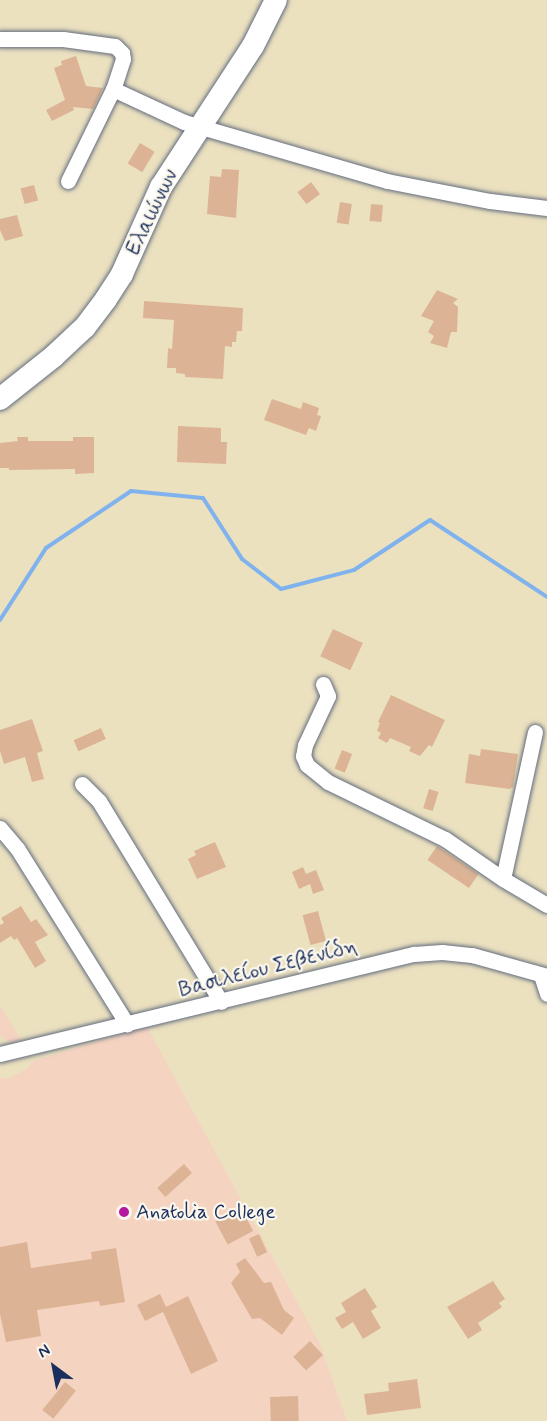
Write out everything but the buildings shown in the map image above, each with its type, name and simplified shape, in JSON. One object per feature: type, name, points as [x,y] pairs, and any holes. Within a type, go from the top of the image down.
[{"type":"street","name":"Ελαιώνων","points":[[0,399],[46,364],[101,307],[122,274],[161,188],[253,46],[276,0]]},
{"type":"street","points":[[0,39],[63,39],[114,46],[122,53],[123,59],[113,89],[68,182]]},
{"type":"street","points":[[113,89],[177,119],[387,181],[490,201],[547,208]]},
{"type":"street","points":[[323,684],[328,696],[305,745],[303,756],[307,765],[328,782],[445,839],[503,879],[547,905]]},
{"type":"street","points":[[503,879],[535,732]]},
{"type":"street","points":[[82,784],[99,801],[221,1002]]},
{"type":"street","points":[[0,828],[23,858],[127,1024]]},
{"type":"street","name":"Βασιλείου Σεβενίδη","points":[[0,1054],[221,1002],[398,957],[425,953],[459,953],[487,958],[544,975]]},
{"type":"street","points":[[544,975],[547,994]]},
{"type":"shaded area","points":[[0,1005],[23,1043],[11,1043],[0,1036]]},
{"type":"shaded area","name":"Anatolia College","points":[[147,1027],[320,1344],[347,1421],[0,1421],[0,1077],[6,1079],[19,1073],[29,1067],[33,1061]]},
{"type":"waterway","points":[[0,620],[46,548],[131,491],[203,498],[242,559],[281,589],[354,570],[430,520],[547,597]]},
{"type":"place","name":"Anatolia College","points":[[124,1212]]}]
